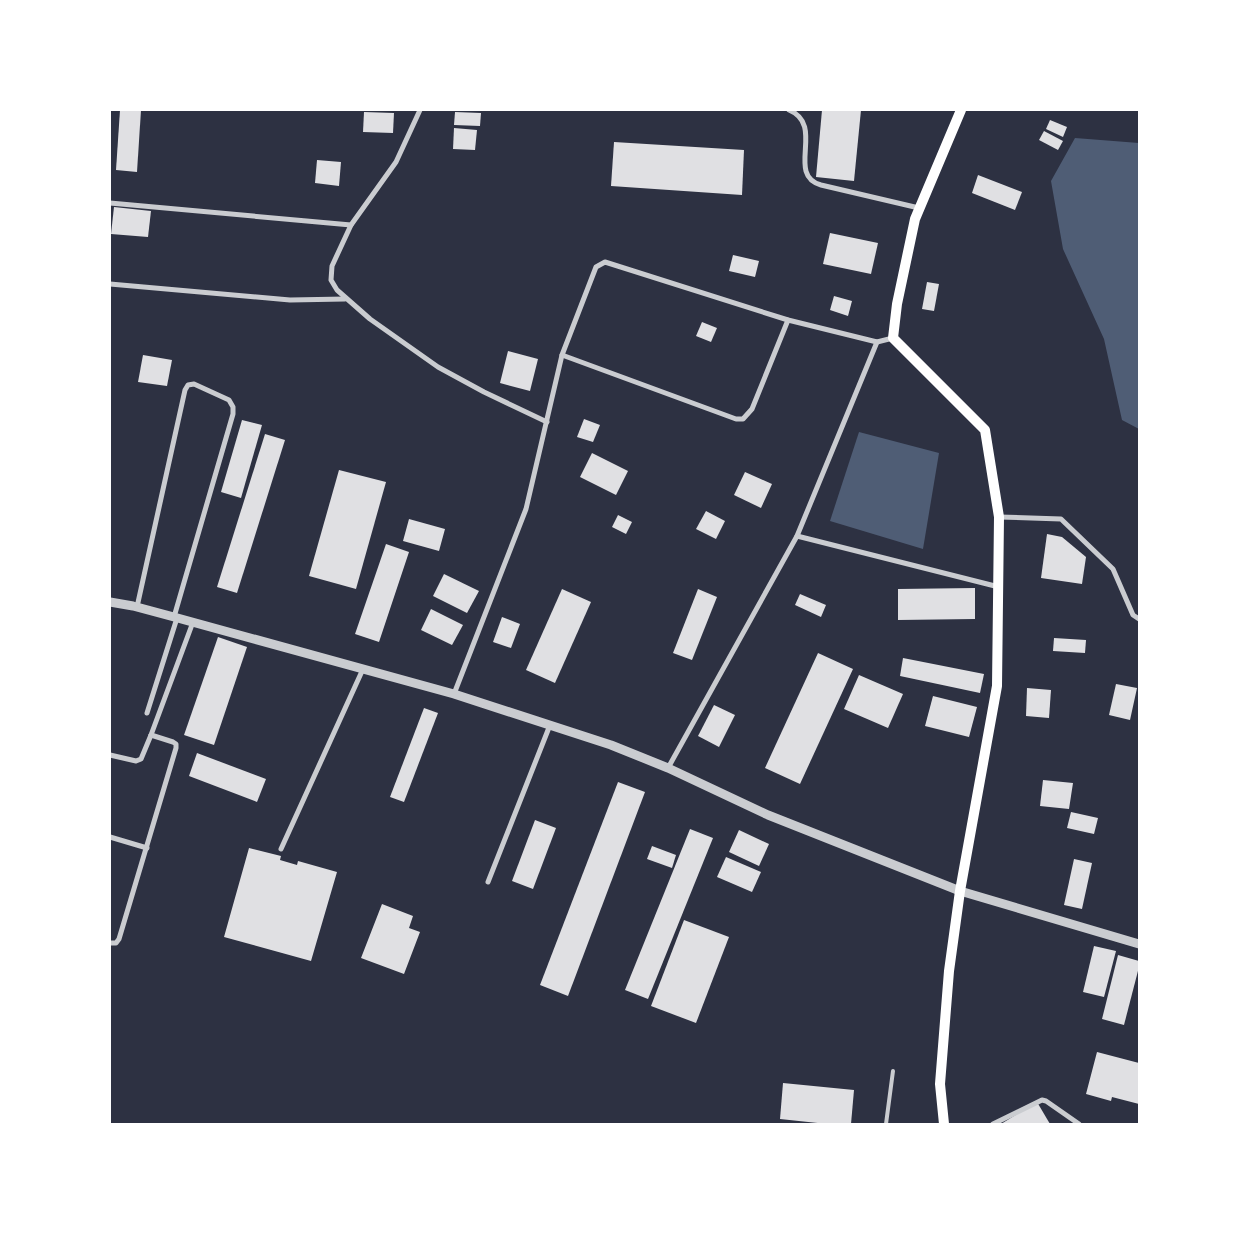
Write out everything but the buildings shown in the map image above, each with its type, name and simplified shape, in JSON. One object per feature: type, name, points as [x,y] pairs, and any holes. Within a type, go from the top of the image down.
[{"type":"main road","points":[[944,1124],[940,1084],[949,971],[960,891],[997,686],[999,517],[985,430],[893,338],[899,294],[915,219],[961,110]]},
{"type":"street","points":[[420,110],[396,162],[352,225],[332,266],[331,280],[337,290],[370,319],[438,367],[484,392],[547,422]]},
{"type":"street","points":[[789,110],[794,112],[803,121],[806,131],[805,172],[811,181],[820,185],[920,208]]},
{"type":"street","points":[[110,203],[352,225]]},
{"type":"street","points":[[454,694],[526,509],[562,355],[594,270],[600,264],[605,262],[788,320],[877,342],[893,338]]},
{"type":"street","points":[[110,284],[290,300],[346,299]]},
{"type":"street","points":[[562,355],[736,419],[744,418],[752,408],[788,320]]},
{"type":"street","points":[[668,768],[796,536],[877,342]]},
{"type":"street","points":[[137,607],[185,390],[188,385],[194,384],[229,400],[233,407],[176,617],[147,713]]},
{"type":"street","points":[[999,517],[1061,519],[1113,569],[1133,615],[1139,619]]},
{"type":"street","points":[[796,536],[999,587]]},
{"type":"street","points":[[110,602],[176,617],[454,694],[611,745],[668,768],[768,815],[960,891],[1139,944]]},
{"type":"street","points":[[110,755],[137,761],[140,759],[152,734],[193,622]]},
{"type":"street","points":[[281,850],[362,668]]},
{"type":"street","points":[[488,882],[550,725]]},
{"type":"street","points":[[110,943],[116,943],[119,939],[176,748],[176,744],[173,742],[152,734]]},
{"type":"street","points":[[110,837],[147,848]]},
{"type":"street","points":[[993,1124],[1042,1100],[1079,1124]]},
{"type":"lane","points":[[886,1124],[893,1071]]},
{"type":"water","points":[[1075,138],[1139,143],[1139,429],[1122,420],[1104,339],[1063,249],[1051,181]]},
{"type":"water","points":[[859,432],[939,453],[923,549],[830,521]]}]
